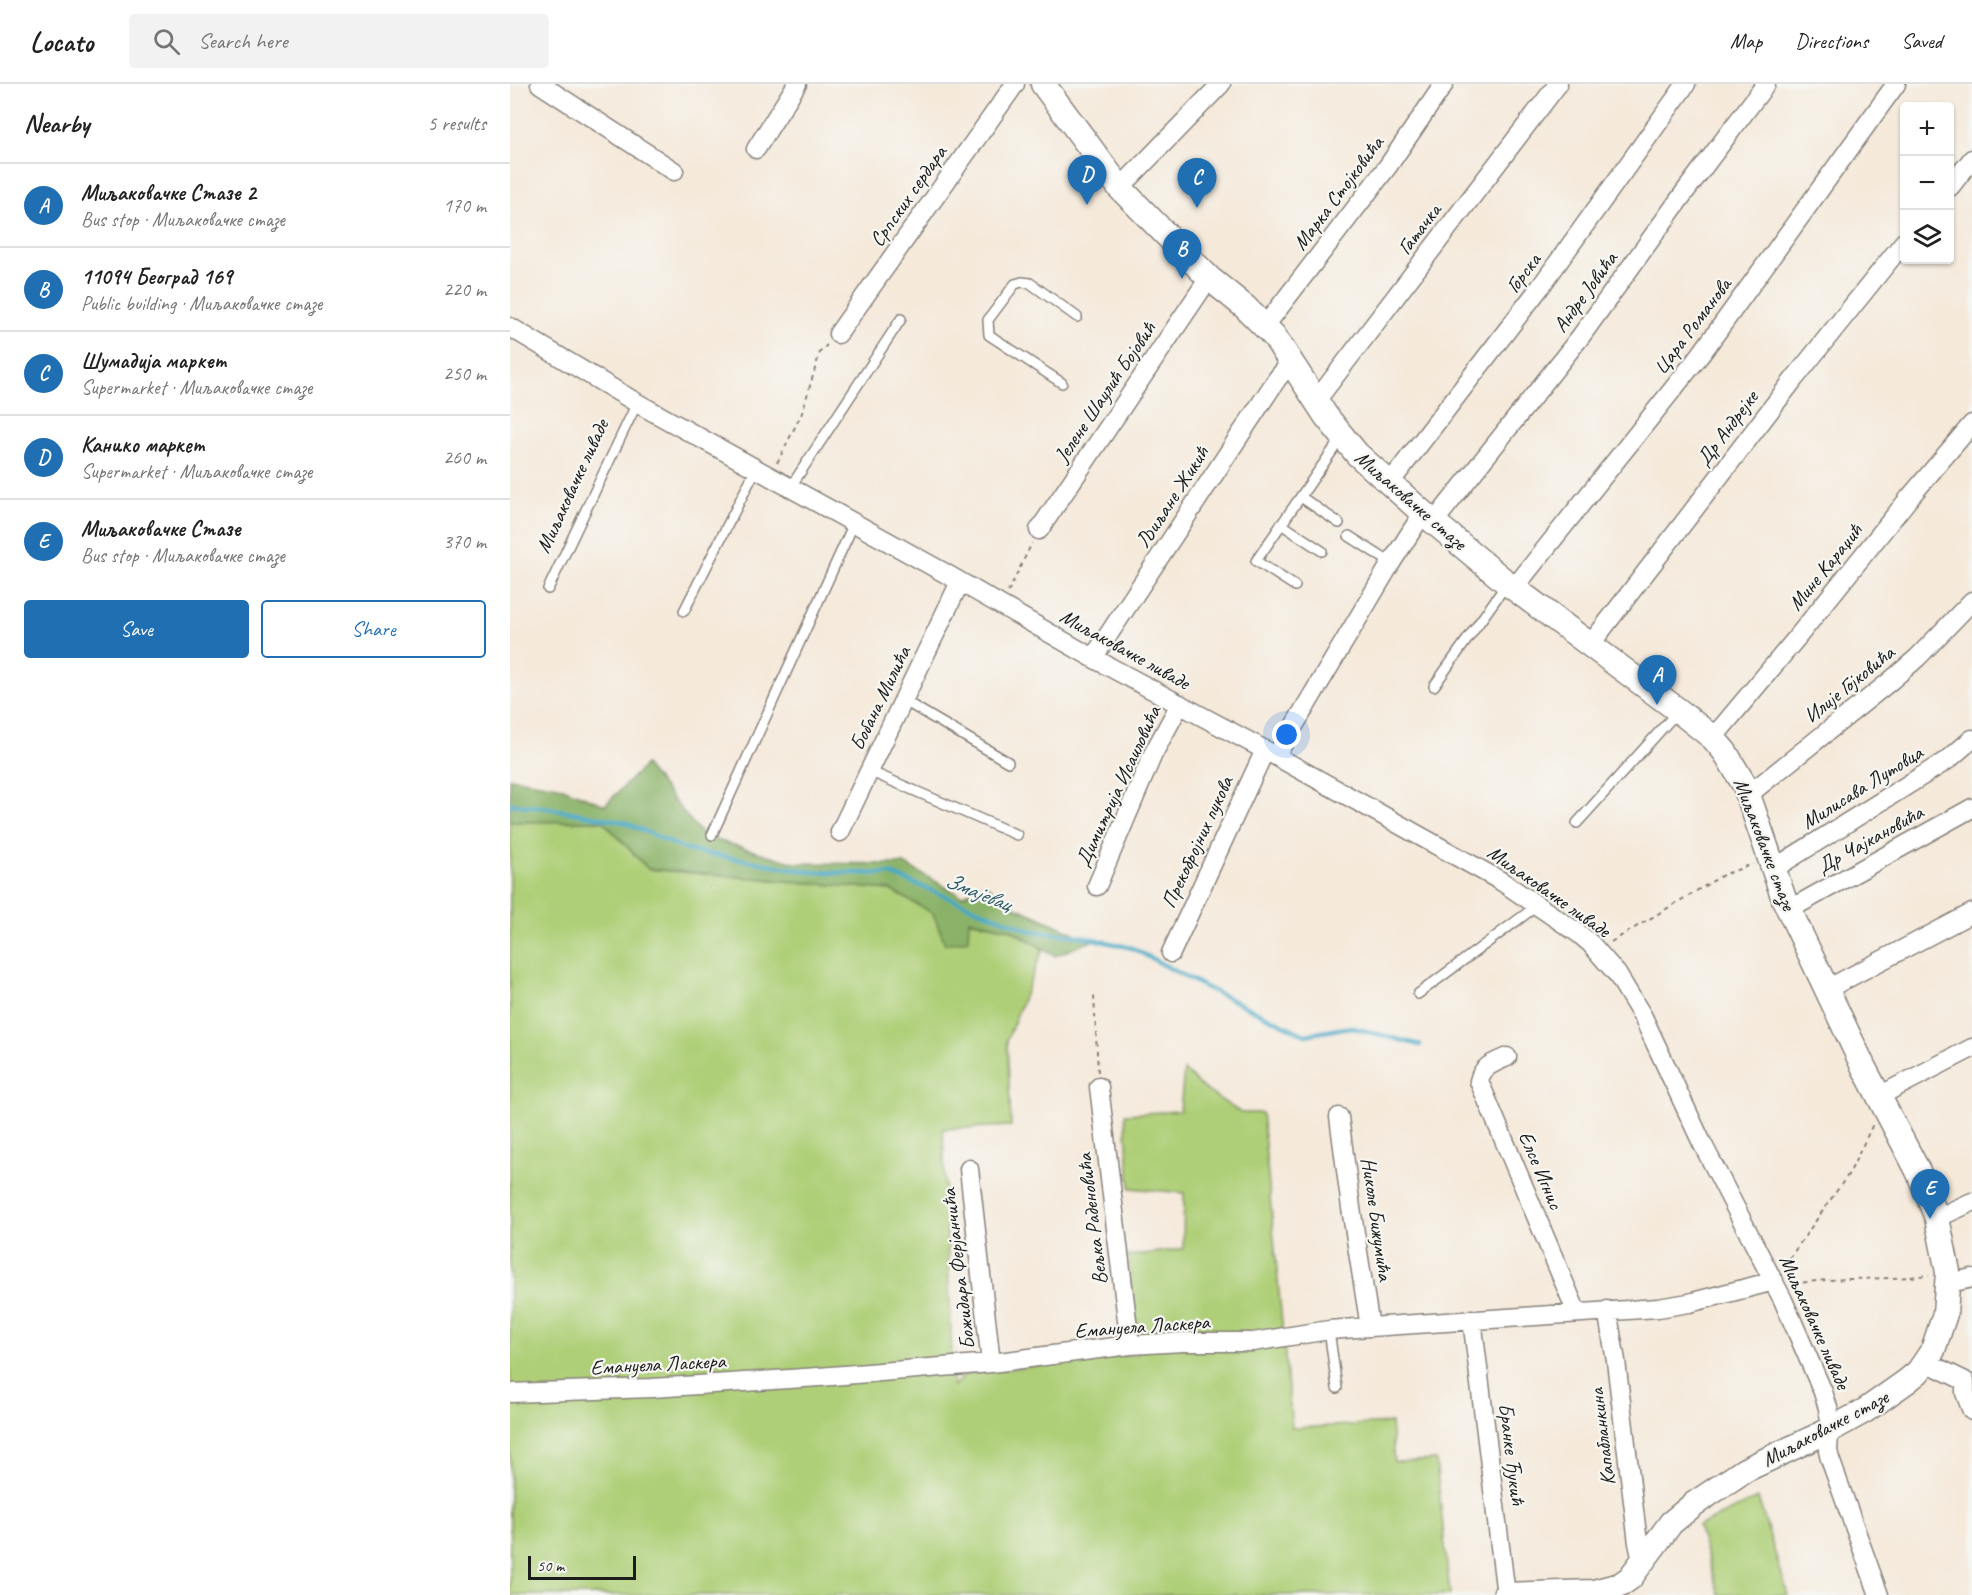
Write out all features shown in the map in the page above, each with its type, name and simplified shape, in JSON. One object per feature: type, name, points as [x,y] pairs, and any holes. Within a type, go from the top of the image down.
[{"type":"street","points":[[540,84],[674,171]]},
{"type":"street","points":[[756,149],[797,84]]},
{"type":"street","name":"Српских сердара","points":[[838,334],[1015,84]]},
{"type":"street","name":"Миљаковачке стазе","points":[[1044,84],[1120,188],[1209,278],[1265,326],[1342,437],[1389,484],[1510,585],[1713,738],[1730,759],[1748,795],[1771,863],[1790,909],[1827,989],[1918,1171],[1937,1218],[1948,1278],[1945,1314],[1933,1350],[1926,1362],[1907,1382],[1830,1430],[1745,1470],[1694,1504],[1671,1524],[1645,1558],[1636,1586],[1620,1585],[1593,1592],[1506,1595]]},
{"type":"street","points":[[1120,188],[1221,84]]},
{"type":"street","name":"Марка Стојковића","points":[[1265,326],[1382,175],[1444,84]]},
{"type":"street","name":"Гатачка","points":[[1316,401],[1558,84]]},
{"type":"street","name":"Горска","points":[[1389,484],[1542,286],[1686,84]]},
{"type":"street","name":"Андре Јовића","points":[[1391,563],[1581,336],[1766,84]]},
{"type":"street","name":"Цара Романова","points":[[1510,585],[1701,354],[1896,84]]},
{"type":"street","points":[[1954,182],[1972,159]]},
{"type":"street","name":"Др Андрејке","points":[[1590,645],[1794,379],[1900,248]]},
{"type":"street","name":"Јелене Шаулић Бојовић","points":[[1039,530],[1209,278]]},
{"type":"street","name":"Миљаковачке ливаде","points":[[510,327],[637,403],[1093,658],[1501,881],[1578,933],[1598,951],[1617,974],[1643,1017],[1702,1143],[1775,1284],[1823,1392],[1830,1413],[1828,1451],[1830,1459],[1879,1595]]},
{"type":"street","name":"Љиљане Жикић","points":[[1093,658],[1277,379],[1291,362]]},
{"type":"street","name":"Мине Караџић","points":[[1713,738],[1972,424]]},
{"type":"street","name":"Прекобројних пукова","points":[[1171,953],[1270,753],[1391,563]]},
{"type":"street","name":"Бобана Милића","points":[[840,832],[960,582]]},
{"type":"street","name":"Илије Гојковића","points":[[1748,795],[1917,658],[1972,601]]},
{"type":"street","name":"Димитрија Исаиловића","points":[[1097,886],[1153,754],[1180,704]]},
{"type":"street","name":"Милисава Лутовца","points":[[1771,863],[1949,759],[1972,739]]},
{"type":"street","name":"Др Чајкановића","points":[[1790,909],[1972,808]]},
{"type":"street","points":[[1827,989],[1972,913]]},
{"type":"street","points":[[1883,1103],[1972,1048]]},
{"type":"street","name":"Елсе Игнис","points":[[1507,1057],[1486,1066],[1480,1074],[1479,1081],[1577,1313]]},
{"type":"street","name":"Вељка Раденовића","points":[[1099,1087],[1130,1345]]},
{"type":"street","name":"Николе Бижумића","points":[[1340,1117],[1351,1208],[1370,1327]]},
{"type":"street","name":"Божидара Ферјанчића","points":[[969,1169],[992,1363]]},
{"type":"street","points":[[1937,1218],[1972,1202]]},
{"type":"street","points":[[1948,1278],[1972,1278]]},
{"type":"street","name":"Емануела Ласкера","points":[[510,1393],[652,1388],[992,1363],[1130,1345],[1253,1342],[1329,1330],[1672,1306],[1775,1284]]},
{"type":"street","name":"Капабланкина","points":[[1607,1310],[1616,1361],[1638,1543],[1640,1552],[1645,1558]]},
{"type":"street","name":"Бранке Ђукић","points":[[1472,1319],[1506,1595]]},
{"type":"street","points":[[1926,1362],[1969,1379],[1965,1393],[1972,1410]]},
{"type":"lane","points":[[1062,383],[989,335],[988,320],[1015,284],[1022,282],[1030,283],[1077,317]]},
{"type":"lane","points":[[790,488],[901,320]]},
{"type":"lane","name":"Миљаковачке ливаде","points":[[548,590],[637,403]]},
{"type":"lane","points":[[1295,586],[1256,561],[1342,437]]},
{"type":"lane","points":[[684,611],[763,473]]},
{"type":"lane","points":[[1300,497],[1339,523]]},
{"type":"lane","points":[[712,835],[854,523]]},
{"type":"lane","points":[[1281,524],[1322,551]]},
{"type":"lane","points":[[1349,536],[1391,563]]},
{"type":"lane","points":[[1434,686],[1510,585]]},
{"type":"lane","points":[[903,700],[1008,762]]},
{"type":"lane","points":[[1577,823],[1679,711]]},
{"type":"lane","points":[[869,771],[1017,835]]},
{"type":"lane","points":[[1418,994],[1538,905]]},
{"type":"lane","points":[[1329,1330],[1337,1388]]},
{"type":"path","points":[[763,473],[802,413],[820,352],[838,334]]},
{"type":"path","points":[[1000,604],[1039,530]]},
{"type":"path","points":[[1598,951],[1724,875],[1771,863]]},
{"type":"path","points":[[1094,996],[1099,1087]]},
{"type":"path","points":[[1775,1284],[1850,1172],[1883,1103]]},
{"type":"path","points":[[1775,1284],[1824,1279],[1948,1278]]},
{"type":"green space","points":[[645,765],[703,836],[795,863],[904,864],[962,896],[986,884],[1009,904],[1092,941],[1055,956],[1010,929],[969,920],[968,940],[945,944],[933,913],[890,890],[648,869],[603,821],[510,822],[510,778],[558,786],[605,805]]},
{"type":"green space","points":[[603,821],[648,869],[891,890],[933,913],[1010,929],[1043,949],[1007,1040],[1011,1126],[943,1129],[953,1386],[966,1374],[1138,1354],[1128,1256],[1183,1249],[1184,1193],[1130,1188],[1125,1114],[1180,1111],[1184,1070],[1204,1089],[1241,1113],[1262,1113],[1292,1428],[1391,1423],[1394,1462],[1436,1460],[1450,1595],[510,1595],[510,822]]},
{"type":"green space","points":[[1758,1498],[1788,1595],[1719,1595],[1698,1526]]},
{"type":"waterway","name":"Змајевац","points":[[510,804],[548,808],[624,822],[687,850],[812,872],[891,874],[1031,931],[1080,936],[1132,948],[1207,988],[1305,1035],[1350,1027],[1420,1045]]},
{"type":"place","name":"Канико маркет","points":[[1087,205]]},
{"type":"place","name":"Шумадија маркет","points":[[1197,208]]},
{"type":"place","name":"11094 Београд 169","points":[[1182,279]]},
{"type":"place","name":"Миљаковачке Стазе 2","points":[[1657,705]]},
{"type":"place","name":"Миљаковачке Стазе","points":[[1930,1219]]}]
